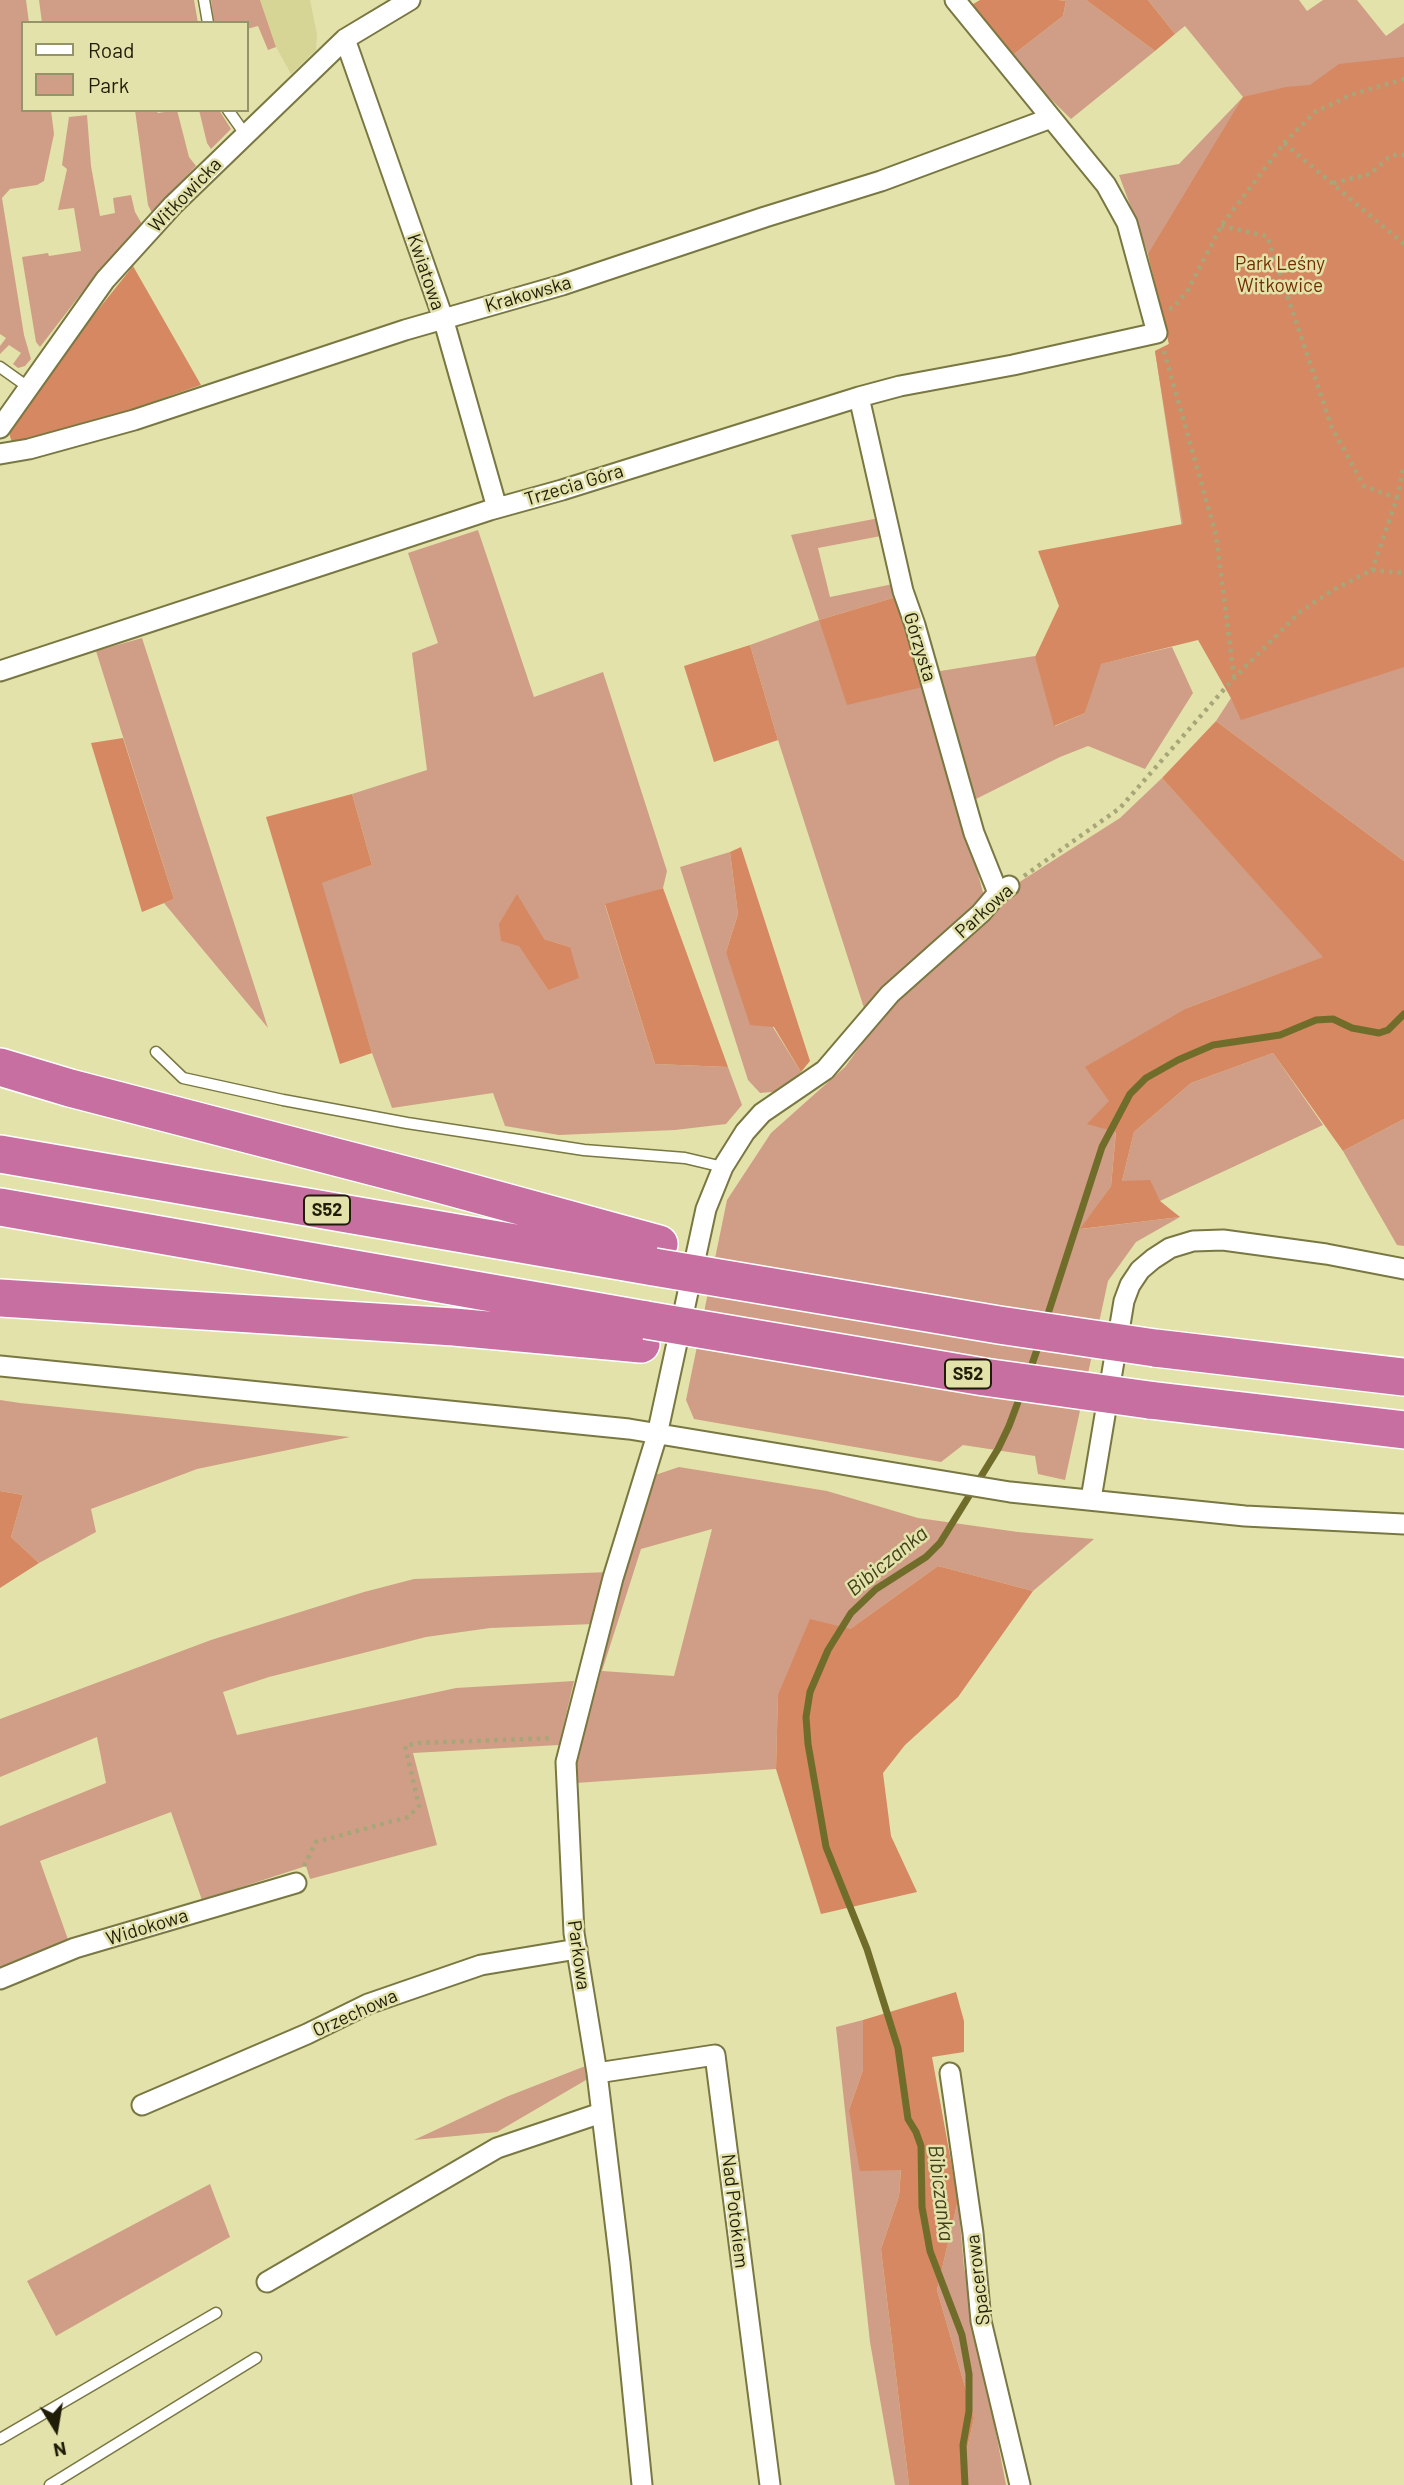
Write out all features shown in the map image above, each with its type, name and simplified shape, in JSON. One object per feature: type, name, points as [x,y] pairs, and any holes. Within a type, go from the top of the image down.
[{"type":"highway","points":[[0,1067],[69,1088],[432,1182],[656,1256],[804,1293],[1155,1348],[1404,1377]]},
{"type":"highway","name":"S52","points":[[0,1154],[656,1256]]},
{"type":"highway","points":[[0,1206],[644,1332]]},
{"type":"highway","points":[[0,1298],[454,1327],[644,1332]]},
{"type":"highway","name":"S52","points":[[644,1332],[787,1344],[984,1377],[1149,1400],[1404,1430]]},
{"type":"street","name":"Witkowicka","points":[[0,428],[105,280],[173,205],[345,39],[410,0]]},
{"type":"street","points":[[955,0],[1106,185],[1127,223],[1155,325]]},
{"type":"street","name":"Kwiatowa","points":[[345,39],[443,318],[497,508]]},
{"type":"street","name":"Krakowska","points":[[0,454],[29,449],[134,420],[443,318],[562,285],[860,188],[1051,118]]},
{"type":"street","name":"Trzecia Góra","points":[[0,671],[497,508],[859,397],[900,386],[1013,365],[1155,325]]},
{"type":"street","name":"Górzysta","points":[[859,397],[903,591],[974,833],[1004,889]]},
{"type":"street","name":"Parkowa","points":[[642,2485],[620,2263],[597,2074],[577,1949],[566,1762],[613,1578],[657,1435],[706,1209],[723,1167],[745,1132],[762,1113],[825,1070],[890,994],[1004,889]]},
{"type":"street","points":[[1091,1499],[1124,1301],[1129,1285],[1153,1259],[1170,1248],[1193,1241],[1223,1240],[1326,1254],[1404,1269]]},
{"type":"street","points":[[0,1366],[629,1429],[1010,1492],[1245,1516],[1404,1524]]},
{"type":"street","name":"Widokowa","points":[[0,1979],[75,1948],[296,1883]]},
{"type":"street","name":"Orzechowa","points":[[142,2105],[307,2034],[368,2004],[481,1965],[577,1949]]},
{"type":"street","name":"Nad Potokiem","points":[[597,2074],[715,2055],[769,2485]]},
{"type":"street","name":"Spacerowa","points":[[950,2073],[973,2233],[981,2321],[1020,2485]]},
{"type":"street","points":[[267,2283],[498,2148],[601,2113]]},
{"type":"lane","points":[[204,0],[208,21]]},
{"type":"lane","points":[[229,112],[245,134]]},
{"type":"lane","points":[[0,367],[28,387]]},
{"type":"lane","points":[[156,1052],[183,1078],[283,1100],[407,1123],[611,1153],[685,1158],[723,1167]]},
{"type":"lane","points":[[0,2439],[216,2313]]},
{"type":"lane","points":[[50,2485],[256,2358]]},
{"type":"path","points":[[1234,678],[1216,536],[1155,325],[1188,290],[1221,226],[1284,143],[1315,112],[1351,95],[1404,79]]},
{"type":"path","points":[[1284,143],[1404,244]]},
{"type":"path","points":[[1332,183],[1370,174],[1388,159],[1397,154],[1404,155]]},
{"type":"path","points":[[1221,226],[1267,236],[1332,428],[1364,486],[1397,498]]},
{"type":"path","points":[[1404,465],[1397,498],[1372,570],[1404,573]]},
{"type":"path","name":"Parkowa","points":[[1004,889],[1120,807],[1234,678],[1301,611],[1333,590],[1372,570]]},
{"type":"path","points":[[296,1883],[316,1842],[408,1817],[419,1806],[405,1746],[418,1742],[572,1737]]},
{"type":"shaded area","points":[[260,0],[310,0],[317,34],[316,50],[291,74],[276,47]]},
{"type":"green space","points":[[0,0],[26,0],[29,21],[21,21],[21,112],[51,112],[54,134],[44,181],[37,185],[10,189],[2,198],[24,335],[31,359],[25,366],[18,368],[13,364],[21,353],[9,345],[0,354],[0,346],[6,338],[0,334]]},
{"type":"green space","points":[[39,0],[194,0],[198,21],[42,21]]},
{"type":"green space","points":[[211,0],[260,0],[276,47],[268,50],[258,26],[248,29],[248,21],[214,21]]},
{"type":"green space","points":[[980,0],[1066,1],[1063,16],[1009,58],[968,7]]},
{"type":"green space","points":[[1058,0],[1086,0],[1155,51],[1071,119],[1009,58],[1063,16],[1066,1]]},
{"type":"green space","points":[[1086,0],[1148,0],[1175,34],[1155,51]]},
{"type":"green space","name":"Park Leśny Witkowice","points":[[1148,0],[1299,0],[1307,11],[1323,0],[1357,0],[1386,36],[1404,23],[1404,861],[1216,721],[1231,698],[1199,640],[1155,351],[1169,344],[1148,254],[1119,175],[1179,164],[1243,97],[1185,26],[1175,34]]},
{"type":"green space","name":"Park Leśny Witkowice","points":[[1404,57],[1404,667],[1241,720],[1198,640],[1101,664],[1085,713],[1054,726],[1035,657],[1059,606],[1038,551],[1183,524],[1155,351],[1169,344],[1148,254],[1243,97],[1286,87],[1310,85],[1339,64]]},
{"type":"green space","points":[[135,112],[178,112],[189,157],[196,166],[152,213],[148,205]]},
{"type":"green space","points":[[199,112],[220,112],[231,129],[211,149]]},
{"type":"green space","points":[[87,115],[91,166],[100,216],[115,213],[113,198],[131,195],[135,212],[142,224],[97,273],[40,347],[36,342],[22,257],[81,251],[74,208],[58,210],[67,169],[62,165],[69,117]]},
{"type":"green space","points":[[133,266],[201,385],[87,425],[12,443],[9,433],[58,360]]},
{"type":"green space","points":[[879,518],[881,536],[818,548],[830,597],[893,584],[896,597],[819,620],[791,535]]},
{"type":"green space","points":[[478,530],[534,697],[603,672],[667,871],[663,888],[605,905],[655,1064],[728,1067],[742,1105],[726,1124],[675,1130],[559,1135],[505,1126],[493,1093],[392,1108],[372,1053],[321,883],[372,865],[352,794],[427,770],[412,653],[438,643],[408,553]],"holes":[[[544,939],[570,947],[548,990],[519,945]]]},
{"type":"green space","points":[[896,597],[927,686],[847,705],[819,620]]},
{"type":"green space","points":[[819,620],[927,686],[984,896],[864,1008],[750,645]]},
{"type":"green space","points":[[142,638],[268,1028],[164,903],[174,899],[96,651]]},
{"type":"green space","points":[[750,645],[778,740],[714,762],[684,666]]},
{"type":"green space","points":[[1172,647],[1193,693],[1145,769],[1088,746],[972,801],[934,672],[1035,656],[1055,726],[1085,713],[1100,664]]},
{"type":"green space","points":[[1216,721],[1404,861],[1404,1119],[1343,1151],[1273,1053],[1191,1083],[1134,1132],[1122,1181],[1150,1180],[1160,1201],[1180,1217],[1080,1229],[1111,1186],[1116,1132],[1087,1124],[1109,1101],[1085,1067],[1187,1008],[1323,957],[1162,778]]},
{"type":"green space","points":[[123,738],[174,899],[142,912],[91,743]]},
{"type":"green space","points":[[1162,778],[1324,957],[1187,1008],[1109,1101],[1116,1131],[1111,1186],[1081,1229],[1180,1217],[1136,1242],[1108,1281],[1065,1480],[1038,1474],[1035,1456],[963,1445],[941,1462],[694,1419],[686,1400],[727,1200],[771,1133],[845,1067],[898,995],[1021,881],[1120,818]]},
{"type":"green space","points":[[352,794],[372,865],[322,883],[372,1053],[340,1064],[266,817]]},
{"type":"green space","points":[[741,847],[810,1061],[801,1072],[774,1027],[750,1025],[726,952],[738,914],[730,852]]},
{"type":"green space","points":[[730,852],[738,914],[726,952],[801,1072],[783,1091],[760,1093],[748,1080],[680,867]]},
{"type":"green space","points":[[663,888],[728,1067],[655,1064],[605,904]]},
{"type":"green space","points":[[517,894],[544,939],[570,947],[579,978],[548,990],[519,946],[501,941],[499,924]]},
{"type":"green space","points":[[1273,1053],[1323,1125],[1160,1201],[1122,1181],[1134,1132],[1191,1083]]},
{"type":"green space","points":[[1404,1119],[1404,1246],[1397,1245],[1343,1151]]},
{"type":"green space","points":[[0,1400],[350,1437],[197,1469],[91,1509],[96,1532],[39,1563],[11,1537],[23,1495],[0,1491]]},
{"type":"green space","points":[[679,1467],[827,1491],[918,1518],[1094,1539],[1033,1591],[938,1566],[850,1629],[778,1695],[776,1769],[576,1783],[577,1760],[601,1671],[625,1555],[649,1477]],"holes":[[[712,1529],[674,1676],[602,1671],[641,1549]]]},
{"type":"green space","points":[[0,1491],[23,1495],[11,1537],[39,1563],[0,1588]]},
{"type":"green space","points":[[938,1566],[1033,1591],[958,1697],[905,1745],[883,1773],[891,1836],[917,1892],[821,1914],[776,1769],[778,1695],[810,1619],[850,1629]]},
{"type":"green space","points":[[611,1572],[594,1624],[490,1628],[426,1637],[269,1677],[223,1692],[237,1735],[456,1688],[574,1681],[559,1745],[413,1753],[437,1845],[310,1879],[306,1866],[202,1900],[171,1812],[40,1861],[70,1945],[0,1972],[0,1826],[106,1783],[97,1737],[0,1777],[0,1719],[211,1640],[414,1579]]},
{"type":"green space","points":[[956,1992],[964,2021],[964,2052],[932,2057],[958,2200],[937,2290],[974,2418],[962,2471],[965,2485],[909,2485],[881,2249],[899,2196],[901,2170],[860,2171],[849,2110],[863,2070],[863,2020]]},
{"type":"green space","points":[[863,2020],[863,2070],[849,2110],[901,2169],[899,2196],[881,2249],[909,2485],[895,2485],[870,2342],[836,2027]]},
{"type":"green space","points":[[588,2065],[586,2080],[497,2132],[414,2140],[506,2097]]},
{"type":"green space","points":[[210,2184],[230,2237],[56,2336],[27,2281]]},
{"type":"green space","points":[[958,2200],[964,2267],[1006,2485],[965,2485],[962,2471],[974,2418],[937,2290]]},
{"type":"waterway","name":"Bibiczanka","points":[[1046,1320],[1102,1147],[1130,1094],[1146,1078],[1213,1045],[1280,1035],[1316,1020],[1333,1019],[1352,1028],[1379,1033],[1388,1030],[1404,1014]]},
{"type":"waterway","name":"Bibiczanka","points":[[1029,1373],[1040,1341]]},
{"type":"waterway","name":"Bibiczanka","points":[[965,2485],[963,2445],[969,2411],[969,2374],[962,2335],[930,2251],[922,2207],[921,2146],[908,2119],[898,2048],[867,1949],[826,1847],[808,1744],[806,1717],[810,1692],[828,1650],[851,1613],[876,1589],[926,1557],[940,1543],[998,1449],[1021,1394]]}]
